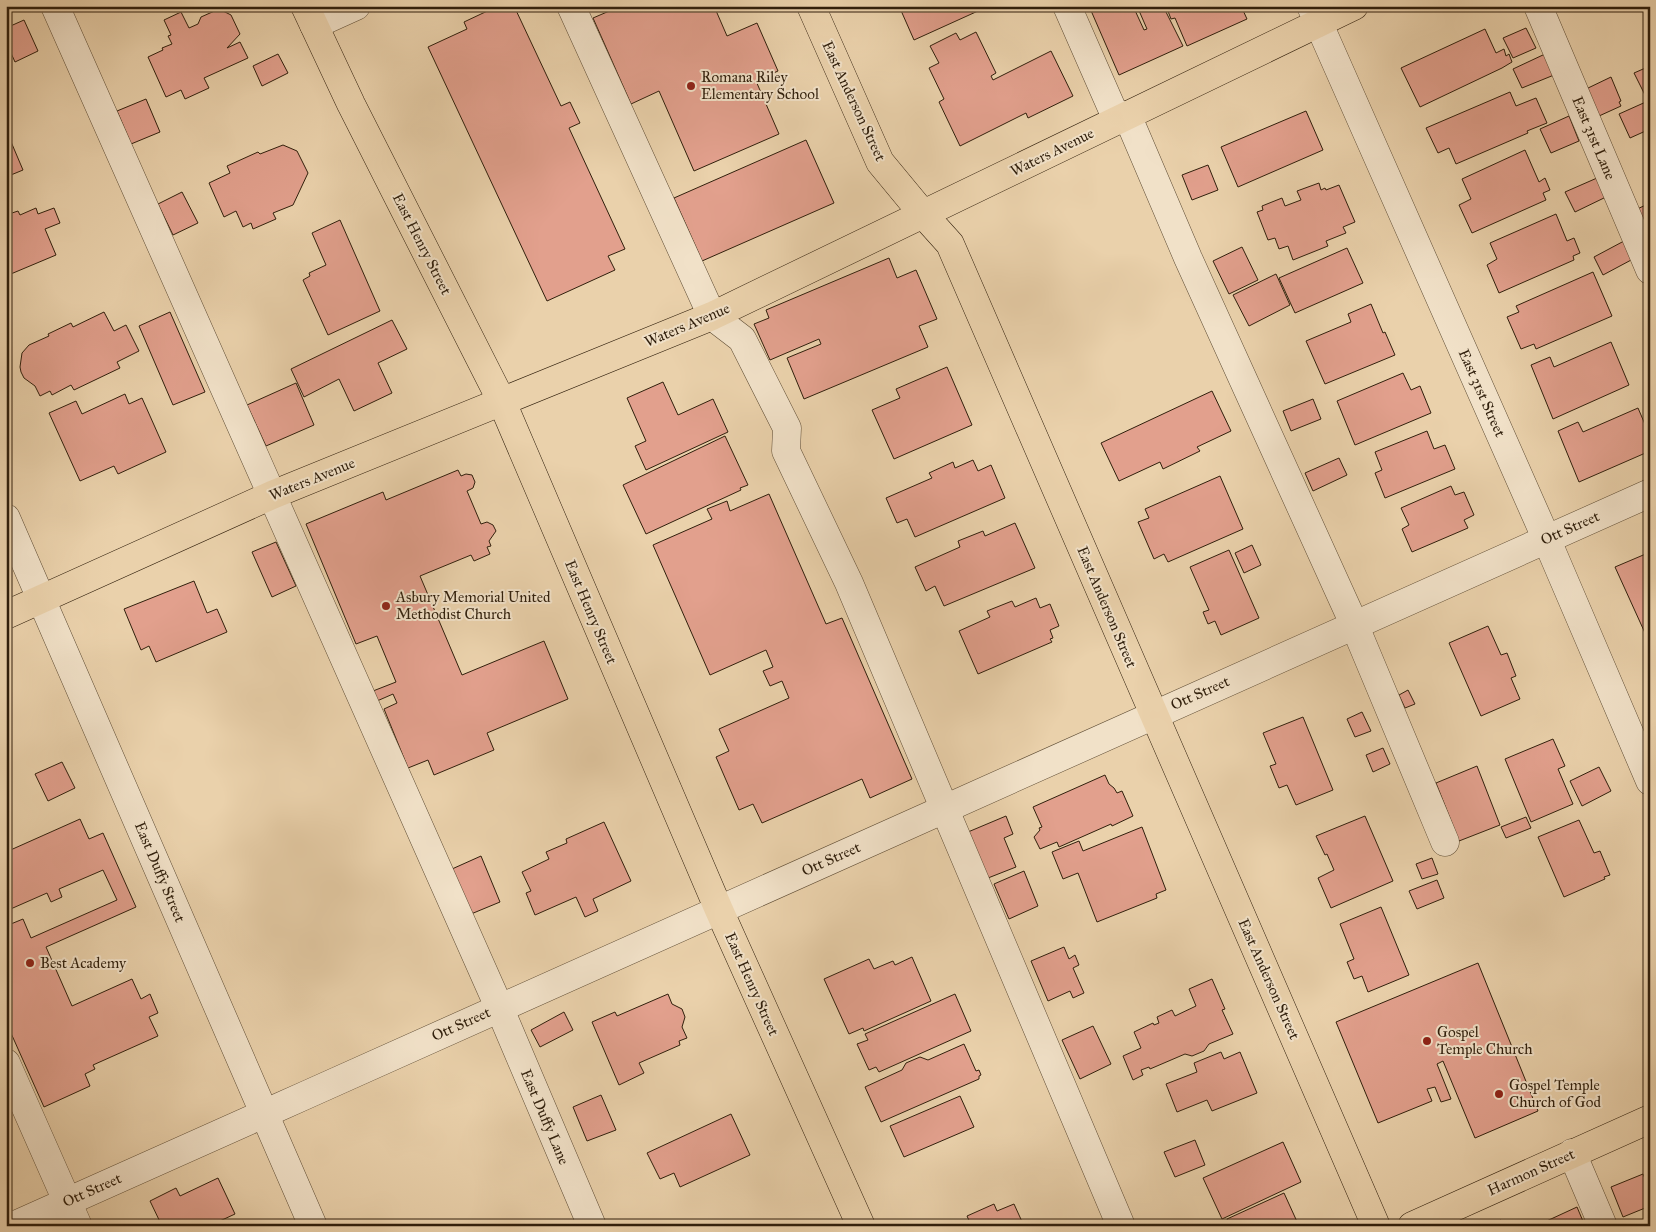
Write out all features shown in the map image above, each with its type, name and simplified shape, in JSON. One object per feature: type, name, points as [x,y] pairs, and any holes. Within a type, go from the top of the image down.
[{"type":"main road","name":"East Anderson Street","points":[[811,6],[880,162],[950,244],[1376,1226]]},
{"type":"main road","name":"Waters Avenue","points":[[6,615],[272,495],[712,316],[1122,118],[1315,14],[1354,6]]},
{"type":"main road","name":"East Henry Street","points":[[309,16],[355,112],[502,402],[720,910],[861,1226]]},
{"type":"main road","name":"Harmon Street","points":[[1412,1226],[1650,1119]]},
{"type":"street","name":"East Duffy Lane","points":[[55,6],[499,1008],[592,1226]]},
{"type":"street","points":[[309,16],[356,6]]},
{"type":"street","points":[[571,6],[712,316],[742,339],[788,428],[786,451],[848,582],[1121,1226]]},
{"type":"street","points":[[1067,6],[1192,267],[1354,624],[1446,842]]},
{"type":"street","name":"East 31st Lane","points":[[1538,6],[1650,270]]},
{"type":"street","name":"East 31st Street","points":[[1315,14],[1546,538],[1650,781]]},
{"type":"street","name":"Ott Street","points":[[13,1226],[72,1214],[264,1113],[1650,493]]},
{"type":"street","name":"East Duffy Street","points":[[6,518],[313,1226]]},
{"type":"street","points":[[6,1063],[72,1214]]},
{"type":"street","points":[[1572,1153],[1603,1226]]},
{"type":"building","points":[[498,6],[514,6],[561,106],[570,102],[580,123],[569,128],[625,249],[608,256],[615,270],[547,301],[428,47],[467,29],[464,22]]},
{"type":"building","name":"Romana Riley Elementary School","points":[[621,6],[714,6],[727,36],[757,23],[778,71],[756,81],[779,134],[694,171],[659,91],[631,104],[593,18]]},
{"type":"building","points":[[899,6],[989,6],[914,40]]},
{"type":"building","points":[[1089,6],[1133,6],[1144,30],[1147,29],[1137,6],[1163,6],[1183,46],[1119,75]]},
{"type":"building","points":[[1166,6],[1241,6],[1247,19],[1187,46],[1175,18],[1171,19]]},
{"type":"building","points":[[219,9],[231,15],[240,34],[227,48],[240,42],[248,58],[204,78],[209,88],[185,99],[181,90],[166,97],[148,57],[172,44],[168,36],[171,35],[164,20],[181,12],[189,28],[198,24],[201,17]]},
{"type":"building","points":[[24,20],[38,51],[15,62],[6,42],[6,28]]},
{"type":"building","points":[[1526,28],[1536,48],[1513,58],[1503,38]]},
{"type":"building","points":[[1485,29],[1496,53],[1504,49],[1506,56],[1509,54],[1512,62],[1420,107],[1401,68]]},
{"type":"building","points":[[976,32],[996,73],[991,76],[993,80],[1051,51],[1073,96],[1028,118],[1026,113],[960,146],[939,102],[944,99],[929,68],[939,63],[930,46],[956,33],[960,40]]},
{"type":"building","points":[[278,54],[288,73],[262,86],[253,66]]},
{"type":"building","points":[[1545,54],[1554,75],[1522,88],[1513,69]]},
{"type":"building","points":[[1650,66],[1650,129],[1630,138],[1619,114],[1648,101],[1634,73]]},
{"type":"building","points":[[1611,77],[1621,101],[1619,102],[1621,106],[1599,116],[1586,89]]},
{"type":"building","points":[[1510,92],[1516,106],[1536,98],[1547,123],[1456,164],[1449,148],[1438,153],[1426,128]]},
{"type":"building","points":[[146,99],[160,132],[131,144],[117,111]]},
{"type":"building","points":[[1306,111],[1323,150],[1238,187],[1221,147]]},
{"type":"building","points":[[1569,116],[1579,141],[1551,153],[1540,129]]},
{"type":"building","points":[[6,130],[23,170],[6,177]]},
{"type":"building","points":[[806,140],[834,203],[702,261],[674,198]]},
{"type":"building","points":[[283,145],[297,151],[308,173],[293,205],[273,213],[276,219],[253,229],[251,223],[243,227],[236,211],[224,217],[209,183],[230,173],[227,166],[258,152],[260,154]]},
{"type":"building","points":[[1525,150],[1539,182],[1545,178],[1550,190],[1543,193],[1546,200],[1472,233],[1459,205],[1471,199],[1462,179]]},
{"type":"building","points":[[1208,165],[1218,190],[1192,200],[1182,175]]},
{"type":"building","points":[[1597,178],[1606,197],[1575,212],[1565,192]]},
{"type":"building","points":[[1319,183],[1321,190],[1339,185],[1355,222],[1343,227],[1346,233],[1326,241],[1328,246],[1293,260],[1288,246],[1279,249],[1275,238],[1268,240],[1257,212],[1263,210],[1262,206],[1282,198],[1285,206],[1301,200],[1297,191]]},
{"type":"building","points":[[182,192],[198,223],[173,235],[158,204]]},
{"type":"building","points":[[1650,203],[1650,245],[1633,211]]},
{"type":"building","points":[[36,208],[38,214],[54,208],[60,223],[45,229],[56,255],[6,276],[6,215],[18,211],[20,215]]},
{"type":"building","points":[[1556,214],[1567,241],[1574,238],[1580,253],[1573,256],[1574,260],[1499,293],[1487,265],[1497,259],[1490,243]]},
{"type":"building","points":[[340,220],[380,311],[328,335],[303,280],[310,276],[309,273],[326,265],[312,233]]},
{"type":"building","points":[[1624,241],[1633,259],[1603,275],[1594,257]]},
{"type":"building","points":[[1242,247],[1258,280],[1229,294],[1213,261]]},
{"type":"building","points":[[1347,248],[1363,283],[1295,313],[1279,278]]},
{"type":"building","points":[[889,258],[897,278],[916,270],[937,319],[919,326],[928,347],[804,399],[787,358],[821,344],[819,339],[770,360],[754,324],[769,318],[766,310]]},
{"type":"building","points":[[1593,272],[1612,316],[1536,349],[1534,344],[1521,349],[1507,317],[1519,312],[1516,306]]},
{"type":"building","points":[[1276,274],[1290,305],[1249,326],[1233,295]]},
{"type":"building","points":[[1371,304],[1395,355],[1325,384],[1306,341],[1351,322],[1348,314]]},
{"type":"building","points":[[104,312],[114,331],[126,325],[139,351],[117,362],[120,368],[74,390],[71,385],[52,395],[50,391],[40,396],[35,386],[24,378],[21,372],[22,353],[29,345],[49,336],[48,334],[71,323],[73,327]]},
{"type":"building","points":[[170,312],[205,392],[173,405],[139,326]]},
{"type":"building","points":[[392,320],[407,349],[378,363],[392,393],[354,411],[339,379],[304,397],[291,369]]},
{"type":"building","points":[[1611,342],[1629,385],[1553,419],[1531,365],[1550,357],[1554,367]]},
{"type":"building","points":[[947,367],[972,425],[894,459],[872,410],[900,398],[896,389]]},
{"type":"building","points":[[1403,373],[1411,390],[1420,386],[1431,413],[1355,445],[1337,401]]},
{"type":"building","points":[[663,382],[678,415],[713,399],[728,432],[646,470],[635,446],[646,441],[627,398]]},
{"type":"building","points":[[296,383],[314,425],[266,446],[247,405]]},
{"type":"building","points":[[1212,391],[1231,431],[1197,447],[1200,451],[1163,469],[1160,462],[1119,481],[1101,443]]},
{"type":"building","points":[[125,394],[129,404],[142,398],[166,452],[118,474],[114,466],[80,481],[49,413],[76,401],[82,414]]},
{"type":"building","points":[[1313,399],[1321,419],[1291,431],[1283,411]]},
{"type":"building","points":[[1638,408],[1650,436],[1650,451],[1579,482],[1558,431],[1578,422],[1583,432]]},
{"type":"building","points":[[1427,431],[1434,449],[1445,445],[1455,469],[1385,498],[1375,473],[1382,470],[1375,452]]},
{"type":"building","points":[[725,436],[748,485],[646,534],[623,485]]},
{"type":"building","points":[[1339,458],[1347,475],[1313,491],[1305,473]]},
{"type":"building","points":[[973,460],[978,471],[991,465],[1005,498],[915,537],[907,519],[897,523],[886,498],[932,478],[929,473],[953,462],[955,468]]},
{"type":"building","name":"Asbury Memorial United Methodist Church","points":[[458,470],[461,476],[466,474],[472,475],[475,482],[473,488],[467,491],[481,524],[487,522],[493,525],[496,531],[489,541],[491,546],[487,547],[490,554],[474,561],[471,555],[420,576],[462,675],[544,641],[568,699],[487,733],[494,750],[434,775],[428,760],[408,768],[384,709],[397,703],[393,694],[377,701],[373,691],[396,682],[377,636],[356,644],[306,524],[383,492],[386,500]]},
{"type":"building","points":[[1220,476],[1243,529],[1168,562],[1164,554],[1154,559],[1138,522],[1149,518],[1145,509]]},
{"type":"building","points":[[1451,486],[1455,495],[1464,492],[1474,515],[1464,520],[1468,528],[1412,552],[1402,529],[1409,525],[1401,508]]},
{"type":"building","points":[[769,494],[826,624],[842,618],[912,779],[870,798],[862,779],[762,823],[753,804],[739,810],[716,757],[729,751],[719,729],[789,698],[782,681],[770,686],[763,671],[773,667],[766,650],[710,675],[653,545],[712,519],[707,509],[727,501],[730,511]]},
{"type":"building","points":[[1015,523],[1035,568],[944,606],[935,586],[926,591],[915,567],[960,547],[958,541],[983,531],[985,536]]},
{"type":"building","points":[[276,542],[296,586],[272,597],[252,552]]},
{"type":"building","points":[[1252,545],[1261,565],[1244,573],[1235,553]]},
{"type":"building","points":[[1229,550],[1259,618],[1221,635],[1215,621],[1208,624],[1203,612],[1209,610],[1190,567]]},
{"type":"building","points":[[1648,553],[1650,557],[1650,644],[1615,567]]},
{"type":"building","points":[[194,581],[207,613],[217,609],[227,632],[156,662],[149,646],[141,650],[124,609]]},
{"type":"building","points":[[1036,598],[1040,608],[1050,604],[1059,626],[1050,630],[1053,638],[1050,639],[1052,642],[978,674],[959,631],[990,617],[987,611],[1012,601],[1015,607]]},
{"type":"building","points":[[1488,626],[1501,655],[1507,653],[1516,676],[1511,678],[1520,699],[1481,716],[1449,643]]},
{"type":"building","points":[[1408,690],[1415,704],[1405,708],[1399,695]]},
{"type":"building","points":[[1362,712],[1371,731],[1355,737],[1347,719]]},
{"type":"building","points":[[1303,717],[1333,790],[1296,805],[1287,785],[1279,788],[1270,766],[1276,764],[1263,733]]},
{"type":"building","points":[[1553,739],[1565,766],[1558,769],[1573,804],[1531,822],[1505,759]]},
{"type":"building","points":[[1383,748],[1390,764],[1373,772],[1366,755]]},
{"type":"building","points":[[62,762],[75,788],[48,801],[35,774]]},
{"type":"building","points":[[1477,766],[1500,825],[1459,841],[1436,783]]},
{"type":"building","points":[[1599,767],[1611,791],[1582,806],[1570,781]]},
{"type":"building","points":[[1105,775],[1109,784],[1117,793],[1122,791],[1133,816],[1059,847],[1057,842],[1040,849],[1034,837],[1040,830],[1039,828],[1042,827],[1033,807]]},
{"type":"building","points":[[1006,816],[1013,834],[1004,838],[1016,867],[988,878],[968,832]]},
{"type":"building","points":[[1365,816],[1393,881],[1331,908],[1318,878],[1334,870],[1316,836]]},
{"type":"building","points":[[1526,817],[1531,828],[1506,838],[1501,827]]},
{"type":"building","name":"Best Academy","points":[[80,819],[89,839],[103,833],[136,907],[46,947],[72,1006],[132,979],[141,999],[150,994],[158,1013],[149,1017],[158,1036],[93,1065],[95,1069],[85,1074],[90,1086],[44,1107],[6,1022],[6,926],[23,919],[31,938],[117,900],[103,870],[59,889],[62,897],[51,902],[47,893],[6,911],[6,852]]},
{"type":"building","points":[[1579,820],[1594,853],[1600,851],[1610,875],[1564,897],[1538,837]]},
{"type":"building","points":[[604,822],[631,881],[593,899],[598,911],[585,917],[576,897],[535,915],[526,893],[531,891],[522,872],[549,859],[546,852],[567,843],[566,839]]},
{"type":"building","points":[[1142,827],[1166,890],[1156,894],[1157,898],[1097,922],[1078,873],[1063,879],[1052,852],[1079,841],[1083,851]]},
{"type":"building","points":[[481,856],[500,902],[471,914],[452,869]]},
{"type":"building","points":[[1432,858],[1438,874],[1422,879],[1416,864]]},
{"type":"building","points":[[1024,871],[1038,906],[1009,919],[994,884]]},
{"type":"building","points":[[1437,880],[1444,898],[1417,909],[1409,891]]},
{"type":"building","points":[[1381,907],[1409,975],[1368,992],[1362,976],[1354,979],[1347,962],[1354,959],[1340,924]]},
{"type":"building","points":[[1064,947],[1069,959],[1075,955],[1079,965],[1073,968],[1084,993],[1073,998],[1070,991],[1048,1001],[1031,961]]},
{"type":"building","points":[[912,957],[931,1001],[864,1031],[863,1028],[849,1034],[824,979],[869,959],[874,969],[893,961],[895,965]]},
{"type":"building","name":"Gospel Temple Church","points":[[1478,963],[1538,1111],[1475,1138],[1443,1061],[1437,1064],[1451,1099],[1441,1102],[1435,1087],[1427,1089],[1432,1101],[1378,1123],[1336,1022]]},
{"type":"building","points":[[1212,979],[1225,1009],[1222,1010],[1233,1034],[1209,1044],[1204,1051],[1192,1056],[1185,1054],[1150,1069],[1149,1067],[1141,1070],[1143,1075],[1133,1080],[1123,1056],[1141,1048],[1134,1032],[1153,1023],[1154,1025],[1159,1023],[1157,1017],[1172,1010],[1175,1016],[1196,1006],[1189,989]]},
{"type":"building","points":[[668,994],[672,1004],[682,1009],[685,1017],[682,1027],[687,1038],[679,1041],[680,1045],[639,1063],[644,1073],[619,1085],[592,1022],[615,1012],[617,1016]]},
{"type":"building","points":[[955,994],[971,1031],[879,1072],[876,1067],[869,1070],[857,1044],[868,1040],[865,1034]]},
{"type":"building","points":[[564,1012],[573,1030],[540,1047],[531,1030]]},
{"type":"building","points":[[1093,1026],[1111,1064],[1080,1079],[1062,1040]]},
{"type":"building","points":[[964,1044],[976,1071],[979,1070],[981,1075],[979,1079],[881,1122],[865,1087],[902,1070],[906,1063],[920,1057],[928,1060]]},
{"type":"building","points":[[1221,1052],[1224,1059],[1240,1052],[1257,1093],[1212,1111],[1207,1100],[1177,1112],[1166,1084],[1197,1072],[1194,1063]]},
{"type":"building","points":[[601,1095],[616,1130],[587,1141],[573,1107]]},
{"type":"building","points":[[960,1096],[974,1127],[904,1157],[890,1126]]},
{"type":"building","points":[[731,1114],[750,1155],[680,1187],[674,1173],[660,1179],[647,1153]]},
{"type":"building","points":[[1195,1140],[1205,1165],[1175,1177],[1164,1152]]},
{"type":"building","points":[[1283,1142],[1301,1182],[1222,1219],[1203,1178]]},
{"type":"building","points":[[1643,1174],[1650,1191],[1650,1206],[1623,1217],[1611,1187]]},
{"type":"building","points":[[218,1178],[235,1214],[209,1226],[162,1226],[150,1201],[176,1188],[180,1196]]},
{"type":"building","points":[[1284,1193],[1299,1226],[1230,1226],[1227,1219]]},
{"type":"building","points":[[994,1204],[997,1211],[1014,1204],[1024,1226],[970,1226],[967,1216]]},
{"type":"building","points":[[1577,1207],[1585,1226],[1538,1226],[1538,1225]]},
{"type":"building","points":[[1501,1220],[1503,1226],[1487,1226]]},
{"type":"place","name":"Romana Riley Elementary School","points":[[691,86]]},
{"type":"place","name":"Asbury Memorial United Methodist Church","points":[[386,606]]},
{"type":"place","name":"Best Academy","points":[[30,963]]},
{"type":"place","name":"Gospel Temple Church","points":[[1427,1041]]},
{"type":"place","name":"Gospel Temple Church of God","points":[[1499,1094]]}]
